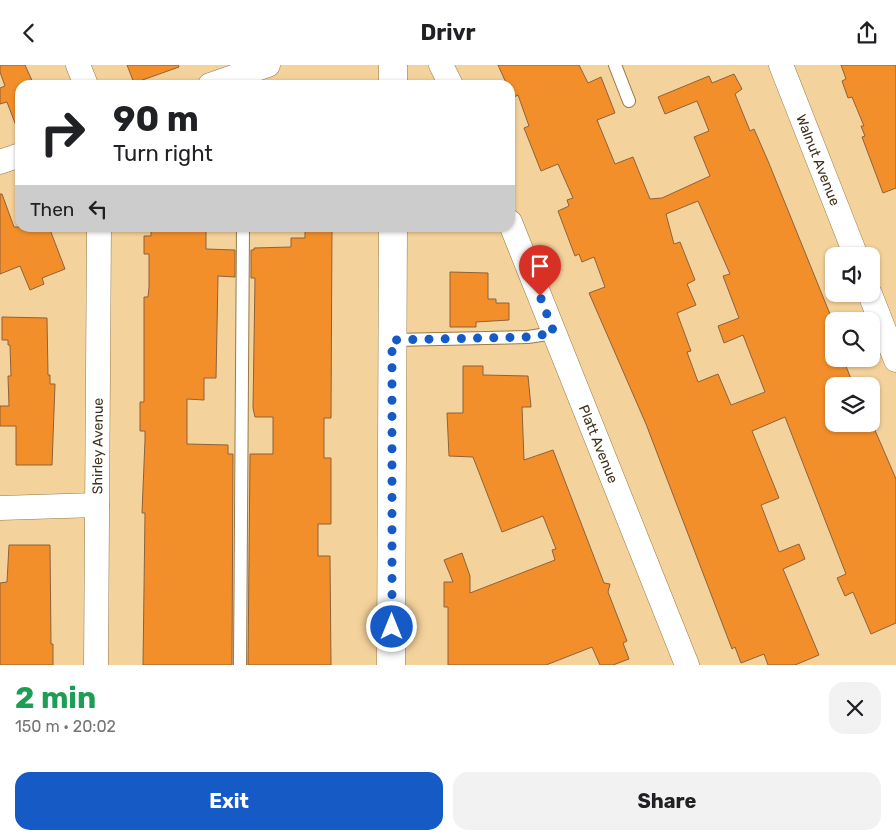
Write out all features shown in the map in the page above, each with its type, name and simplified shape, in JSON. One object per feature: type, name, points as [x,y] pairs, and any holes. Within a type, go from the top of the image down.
[{"type":"main road","points":[[393,65],[393,80]]},
{"type":"main road","points":[[392,665],[393,232]]},
{"type":"street","points":[[78,65],[84,80]]},
{"type":"street","points":[[225,80],[268,65]]},
{"type":"street","points":[[442,65],[449,80]]},
{"type":"street","name":"Walnut Avenue","points":[[781,65],[852,247]]},
{"type":"street","points":[[0,162],[15,157]]},
{"type":"street","name":"Shirley Avenue","points":[[96,665],[99,232]]},
{"type":"street","name":"Platt Avenue","points":[[514,232],[687,665]]},
{"type":"street","points":[[873,302],[896,360]]},
{"type":"street","points":[[0,508],[97,505]]},
{"type":"lane","points":[[615,65],[629,101]]},
{"type":"lane","points":[[240,665],[243,232]]},
{"type":"lane","points":[[392,340],[528,337],[554,333]]},
{"type":"building","points":[[0,65],[25,65],[32,80],[15,80],[15,123],[7,102],[0,104],[0,88],[5,86],[0,72]]},
{"type":"building","points":[[127,65],[178,65],[179,67],[142,80],[133,80]]},
{"type":"building","points":[[498,65],[579,65],[588,83],[601,77],[615,113],[597,120],[615,164],[633,157],[650,199],[662,198],[710,176],[694,137],[709,131],[697,101],[665,114],[658,97],[709,76],[712,83],[734,74],[742,89],[735,94],[750,131],[754,129],[768,161],[829,312],[825,312],[825,367],[846,367],[850,377],[825,377],[825,432],[876,432],[896,479],[896,623],[871,634],[853,592],[845,596],[837,578],[846,574],[785,417],[752,431],[779,498],[761,505],[779,552],[799,544],[805,559],[783,569],[819,655],[795,665],[768,665],[764,654],[741,663],[735,647],[732,649],[646,424],[589,293],[605,287],[594,257],[582,262],[579,254],[575,256],[558,211],[569,206],[567,200],[573,198],[558,164],[541,171],[524,128],[529,126],[518,95],[515,96],[515,80],[505,80]],"holes":[[[698,201],[730,274],[723,276],[739,318],[718,326],[724,343],[743,335],[765,392],[731,405],[718,374],[698,382],[687,352],[691,351],[677,313],[696,305],[687,284],[695,280],[680,242],[674,244],[666,214]]]},
{"type":"building","points":[[841,65],[896,65],[896,188],[883,193],[862,137],[865,136],[861,126],[864,126],[852,97],[848,98],[842,81],[846,79]]},
{"type":"building","points":[[0,194],[2,194],[15,227],[15,232],[51,232],[65,269],[42,278],[44,284],[30,290],[20,266],[0,274]]},
{"type":"building","points":[[151,232],[206,232],[206,249],[235,250],[235,277],[218,276],[216,378],[204,378],[204,400],[187,399],[187,444],[228,445],[228,454],[233,454],[232,665],[143,665],[145,513],[142,513],[145,431],[140,431],[140,402],[144,402],[144,297],[148,297],[149,287],[149,254],[144,254],[144,236],[151,236]]},
{"type":"building","points":[[305,232],[332,232],[331,418],[324,418],[324,458],[331,458],[331,524],[318,524],[318,556],[330,556],[331,665],[248,665],[250,454],[273,454],[273,417],[255,417],[253,408],[255,278],[251,278],[251,250],[254,250],[254,248],[291,247],[291,238],[305,238]]},
{"type":"building","points":[[450,272],[488,273],[488,299],[496,299],[496,303],[509,303],[509,320],[476,322],[476,327],[450,327]]},
{"type":"building","points":[[2,317],[47,318],[48,375],[50,375],[50,384],[55,384],[52,465],[16,465],[16,426],[0,426],[0,406],[9,406],[8,376],[11,376],[10,345],[8,345],[8,340],[2,340]]},
{"type":"building","points":[[463,366],[483,366],[483,375],[528,376],[531,407],[522,407],[524,460],[553,450],[604,583],[610,584],[608,592],[627,641],[623,643],[629,659],[613,665],[600,665],[592,647],[546,665],[448,665],[448,607],[444,607],[444,582],[453,582],[444,560],[462,553],[470,576],[470,593],[555,560],[552,550],[556,549],[543,516],[502,532],[473,457],[449,456],[447,413],[463,413]]},
{"type":"building","points":[[9,545],[50,545],[53,665],[0,665],[0,583],[7,582]]},
{"type":"route","points":[[392,627],[392,340],[528,337],[554,333],[540,296]]}]
